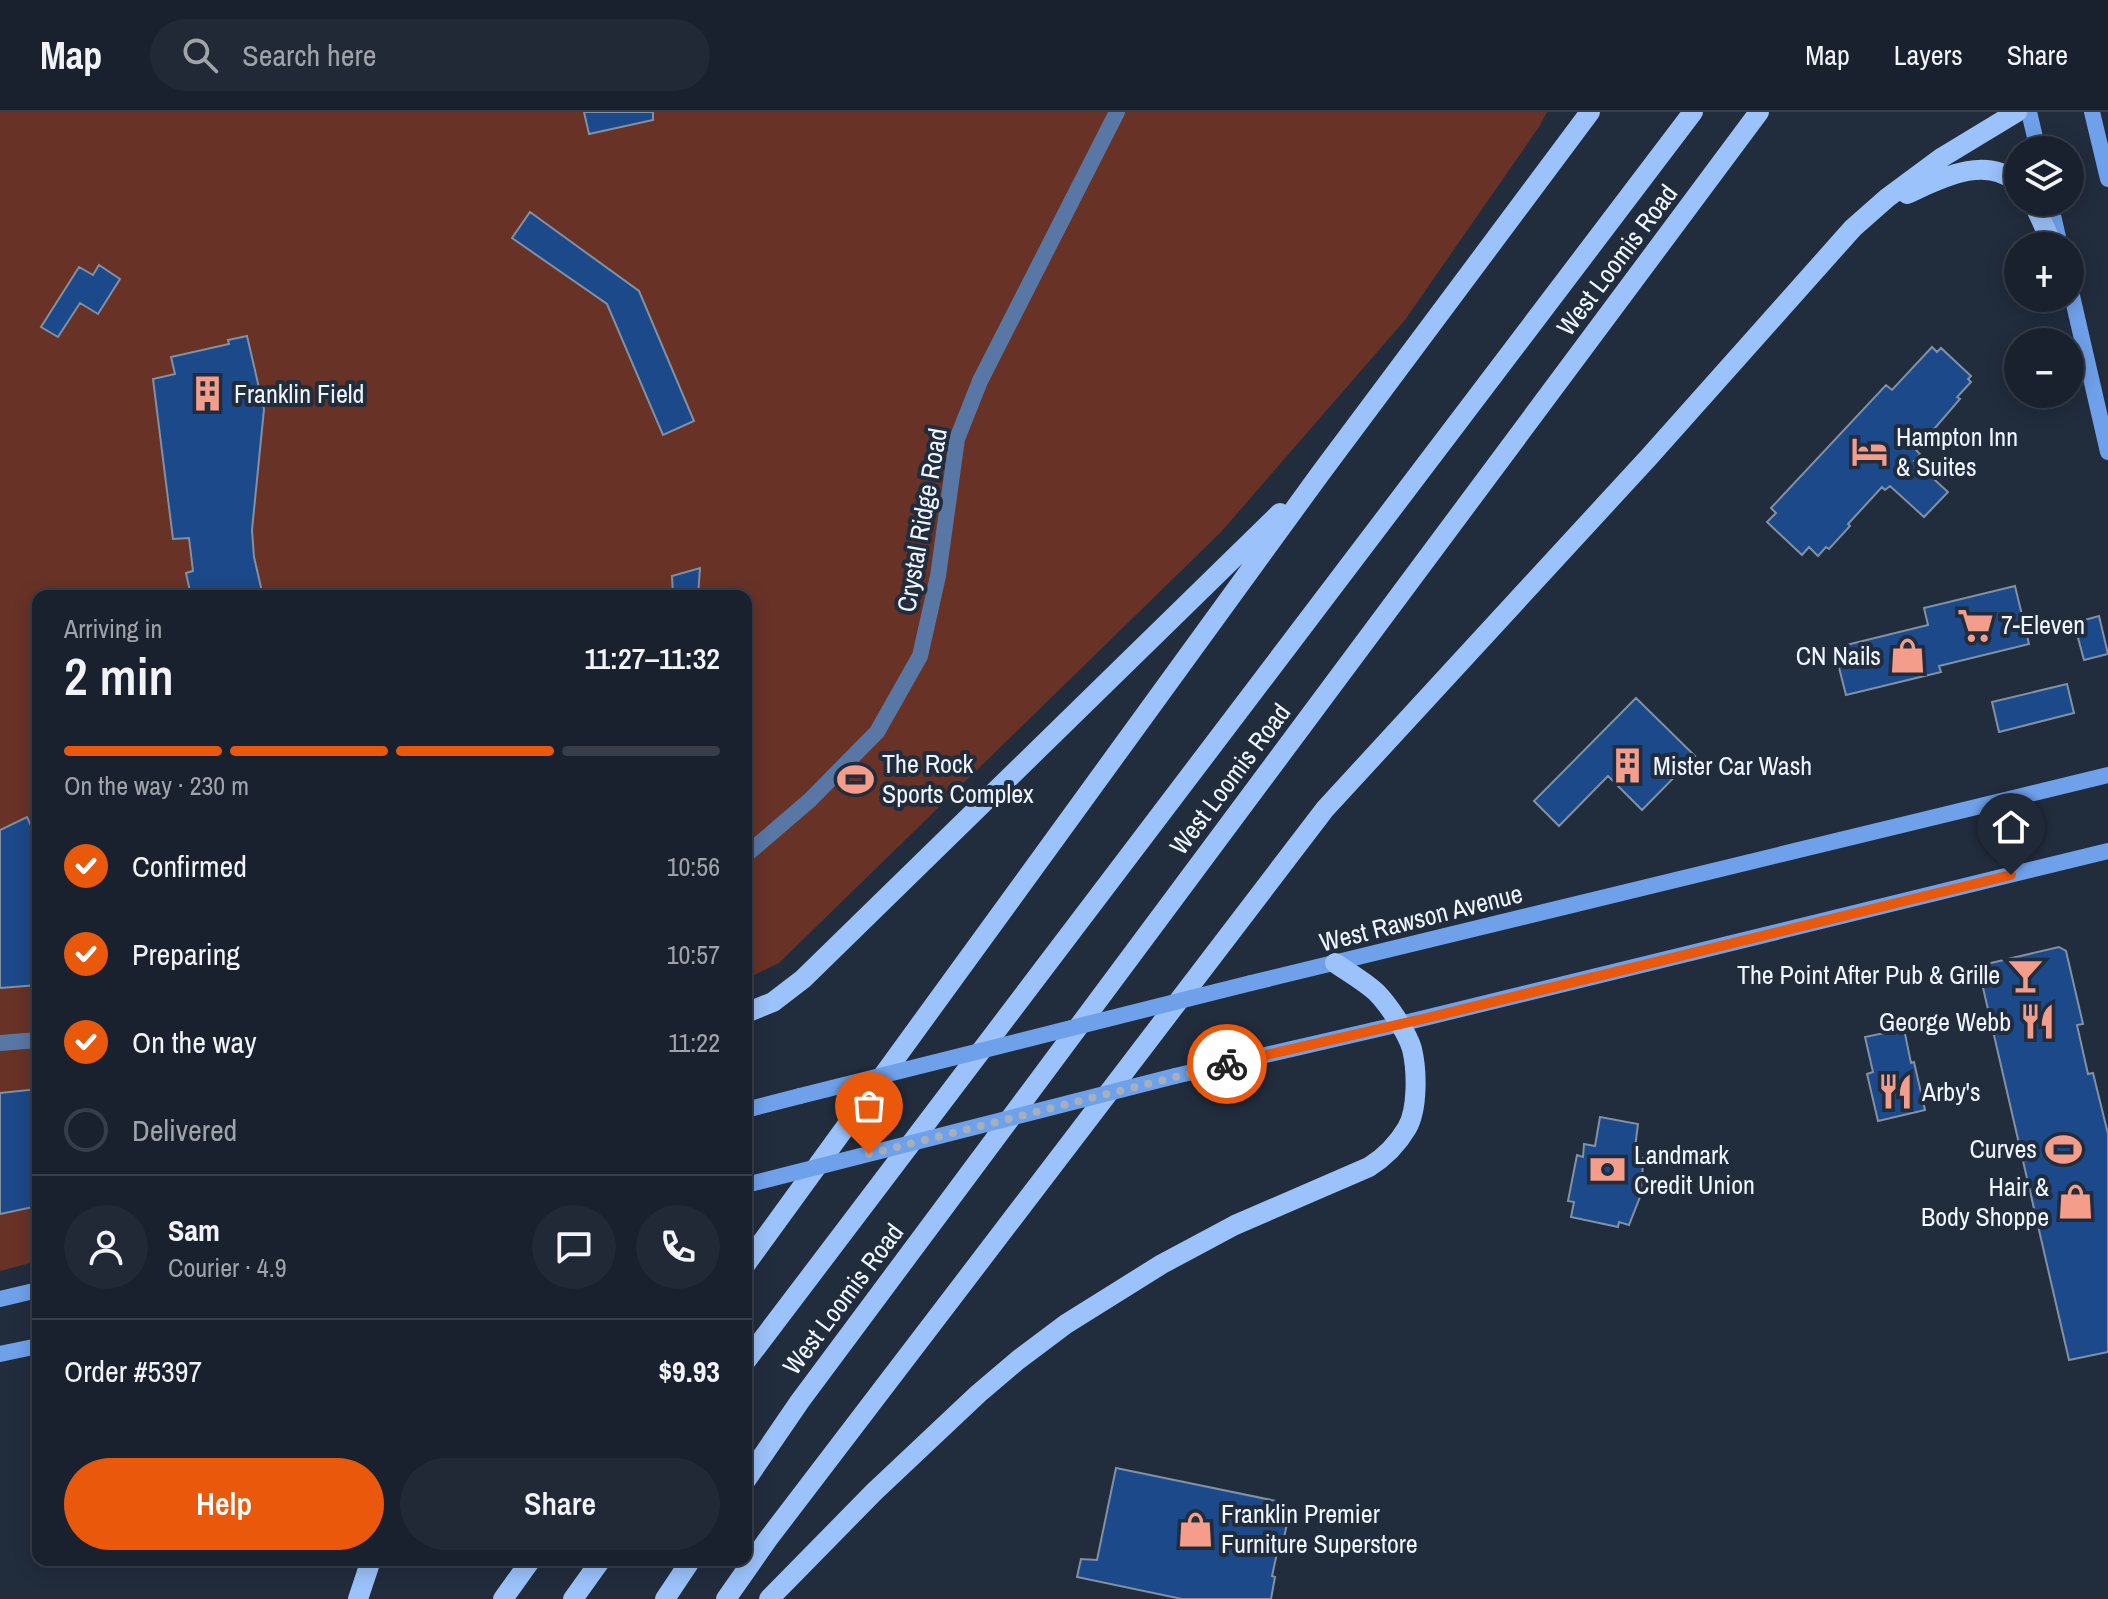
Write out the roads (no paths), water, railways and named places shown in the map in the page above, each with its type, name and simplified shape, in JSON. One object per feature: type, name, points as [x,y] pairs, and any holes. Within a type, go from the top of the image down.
[{"type":"main road","points":[[752,1256],[1320,474],[1590,112]]},
{"type":"main road","name":"West Loomis Road","points":[[752,1353],[1693,112]]},
{"type":"main road","name":"West Loomis Road","points":[[752,1471],[800,1401],[1759,112]]},
{"type":"main road","points":[[752,1562],[1325,809],[1649,457],[1853,228],[1941,158],[2017,112]]},
{"type":"main road","points":[[2029,112],[2035,136]]},
{"type":"main road","points":[[2092,112],[2108,179]]},
{"type":"main road","points":[[1853,228],[1904,195],[1959,172],[1977,169],[2004,175]]},
{"type":"main road","points":[[2076,312],[2108,452]]},
{"type":"main road","points":[[752,1011],[773,1002],[803,979],[1320,474]]},
{"type":"main road","name":"West Rawson Avenue","points":[[752,1108],[1251,983],[2108,775]]},
{"type":"main road","points":[[752,1183],[1175,1076],[2108,851]]},
{"type":"main road","points":[[769,1599],[874,1492],[978,1394],[1066,1324],[1162,1264],[1235,1225],[1369,1167],[1387,1155],[1409,1126],[1415,1107],[1412,1048],[1400,1024],[1376,992],[1335,963]]},
{"type":"main road","points":[[0,1299],[32,1291]]},
{"type":"main road","points":[[0,1354],[32,1347]]},
{"type":"main road","points":[[358,1599],[369,1566]]},
{"type":"main road","points":[[503,1599],[527,1566]]},
{"type":"main road","points":[[573,1599],[597,1566]]},
{"type":"main road","points":[[665,1599],[687,1566]]},
{"type":"main road","points":[[726,1599],[749,1566]]},
{"type":"street","name":"Crystal Ridge Road","points":[[752,850],[810,800],[877,732],[920,656],[938,576],[957,439],[980,381],[1117,112]]},
{"type":"street","points":[[0,1043],[32,1040]]},
{"type":"place","name":"Franklin Field","points":[[208,394]]},
{"type":"place","name":"Hampton Inn & Suites","points":[[1870,452]]},
{"type":"place","name":"7-Eleven","points":[[1975,625]]},
{"type":"place","name":"CN Nails","points":[[1907,656]]},
{"type":"place","name":"Mister Car Wash","points":[[1627,766]]},
{"type":"place","name":"The Rock Sports Complex","points":[[856,779]]},
{"type":"place","name":"The Point After Pub & Grille","points":[[2026,975]]},
{"type":"place","name":"George Webb","points":[[2037,1022]]},
{"type":"place","name":"Arby's","points":[[1896,1092]]},
{"type":"place","name":"Curves","points":[[2063,1149]]},
{"type":"place","name":"Landmark Credit Union","points":[[1608,1170]]},
{"type":"place","name":"Hair & Body Shoppe","points":[[2075,1202]]},
{"type":"place","name":"Franklin Premier Furniture Superstore","points":[[1195,1529]]}]
